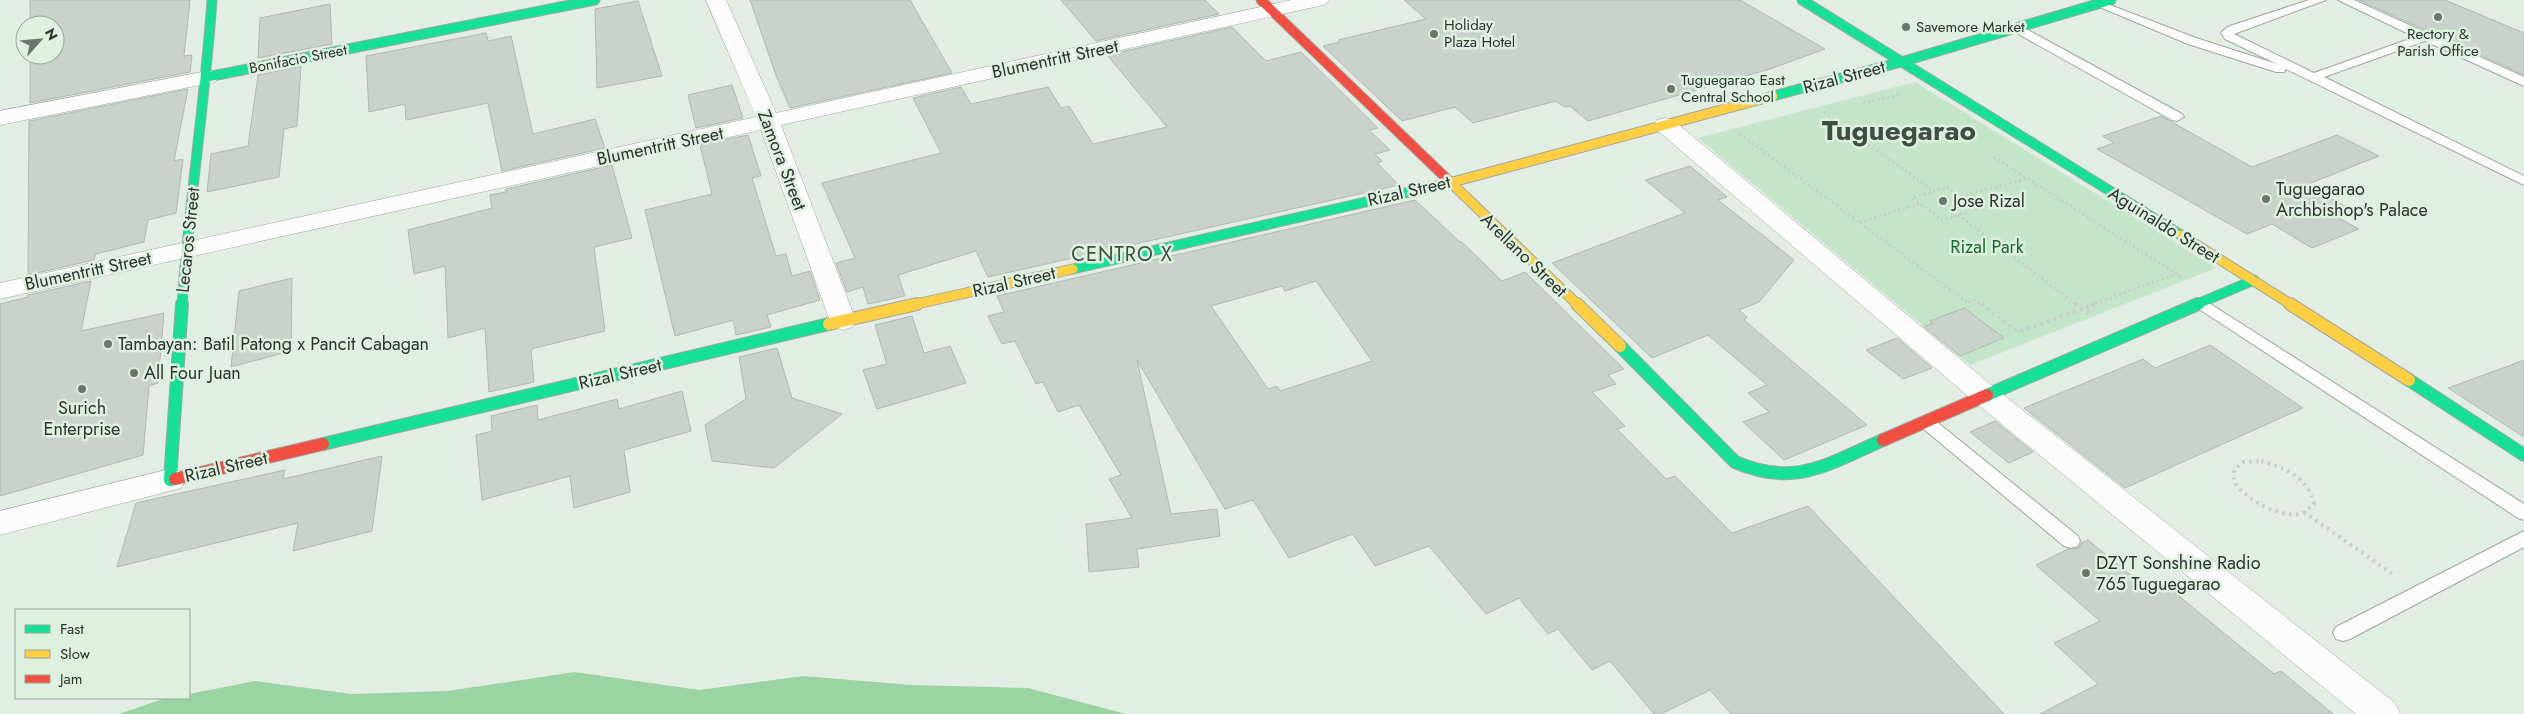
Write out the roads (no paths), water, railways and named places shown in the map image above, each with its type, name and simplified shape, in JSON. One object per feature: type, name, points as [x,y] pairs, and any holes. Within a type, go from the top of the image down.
[{"type":"street","name":"Lecaros Street","points":[[170,480],[186,250],[207,77],[212,0]]},
{"type":"street","name":"Bonifacio Street","points":[[0,118],[595,0]]},
{"type":"street","name":"Zamora Street","points":[[716,0],[769,122],[843,321]]},
{"type":"street","name":"Blumentritt Street","points":[[0,291],[769,122],[1267,6],[1319,0]]},
{"type":"street","name":"Aguinaldo Street","points":[[1802,0],[2254,280],[2524,455]]},
{"type":"street","name":"Rizal Street","points":[[0,523],[170,480],[843,321],[1448,183],[1901,62],[2105,2]]},
{"type":"street","name":"Arellano Street","points":[[1267,6],[1448,183],[1645,370],[1696,425],[1735,462],[1765,476],[1783,478],[1801,474],[2254,280]]},
{"type":"street","points":[[1665,125],[1986,396],[2382,714]]},
{"type":"lane","points":[[2320,0],[2231,30],[2228,33],[2298,70],[2524,181]]},
{"type":"lane","points":[[2344,0],[2524,82]]},
{"type":"lane","points":[[2105,2],[2238,57],[2272,68],[2298,70]]},
{"type":"lane","points":[[2017,28],[2177,117]]},
{"type":"lane","points":[[2313,77],[2425,37]]},
{"type":"lane","points":[[2207,300],[2524,513]]},
{"type":"lane","points":[[1926,422],[2071,541]]},
{"type":"lane","points":[[2343,633],[2524,538]]},
{"type":"place","name":"Rectory & Parish Office","points":[[2438,17]]},
{"type":"place","name":"Savemore Market","points":[[1906,27]]},
{"type":"place","name":"Holiday Plaza Hotel","points":[[1434,34]]},
{"type":"place","name":"Tuguegarao East Central School","points":[[1671,89]]},
{"type":"place","name":"Tuguegarao Archbishop's Palace","points":[[2266,199]]},
{"type":"place","name":"Jose Rizal","points":[[1943,201]]},
{"type":"place","name":"Tambayan: Batil Patong x Pancit Cabagan","points":[[108,344]]},
{"type":"place","name":"All Four Juan","points":[[134,373]]},
{"type":"place","name":"Surich Enterprise","points":[[82,389]]},
{"type":"place","name":"DZYT Sonshine Radio 765 Tuguegarao","points":[[2086,573]]},
{"type":"district","name":"Tuguegarao","points":[[1899,130]]},
{"type":"district","name":"CENTRO X","points":[[1122,254]]},
{"type":"park label","name":"Rizal Park","points":[[1987,247]]}]
